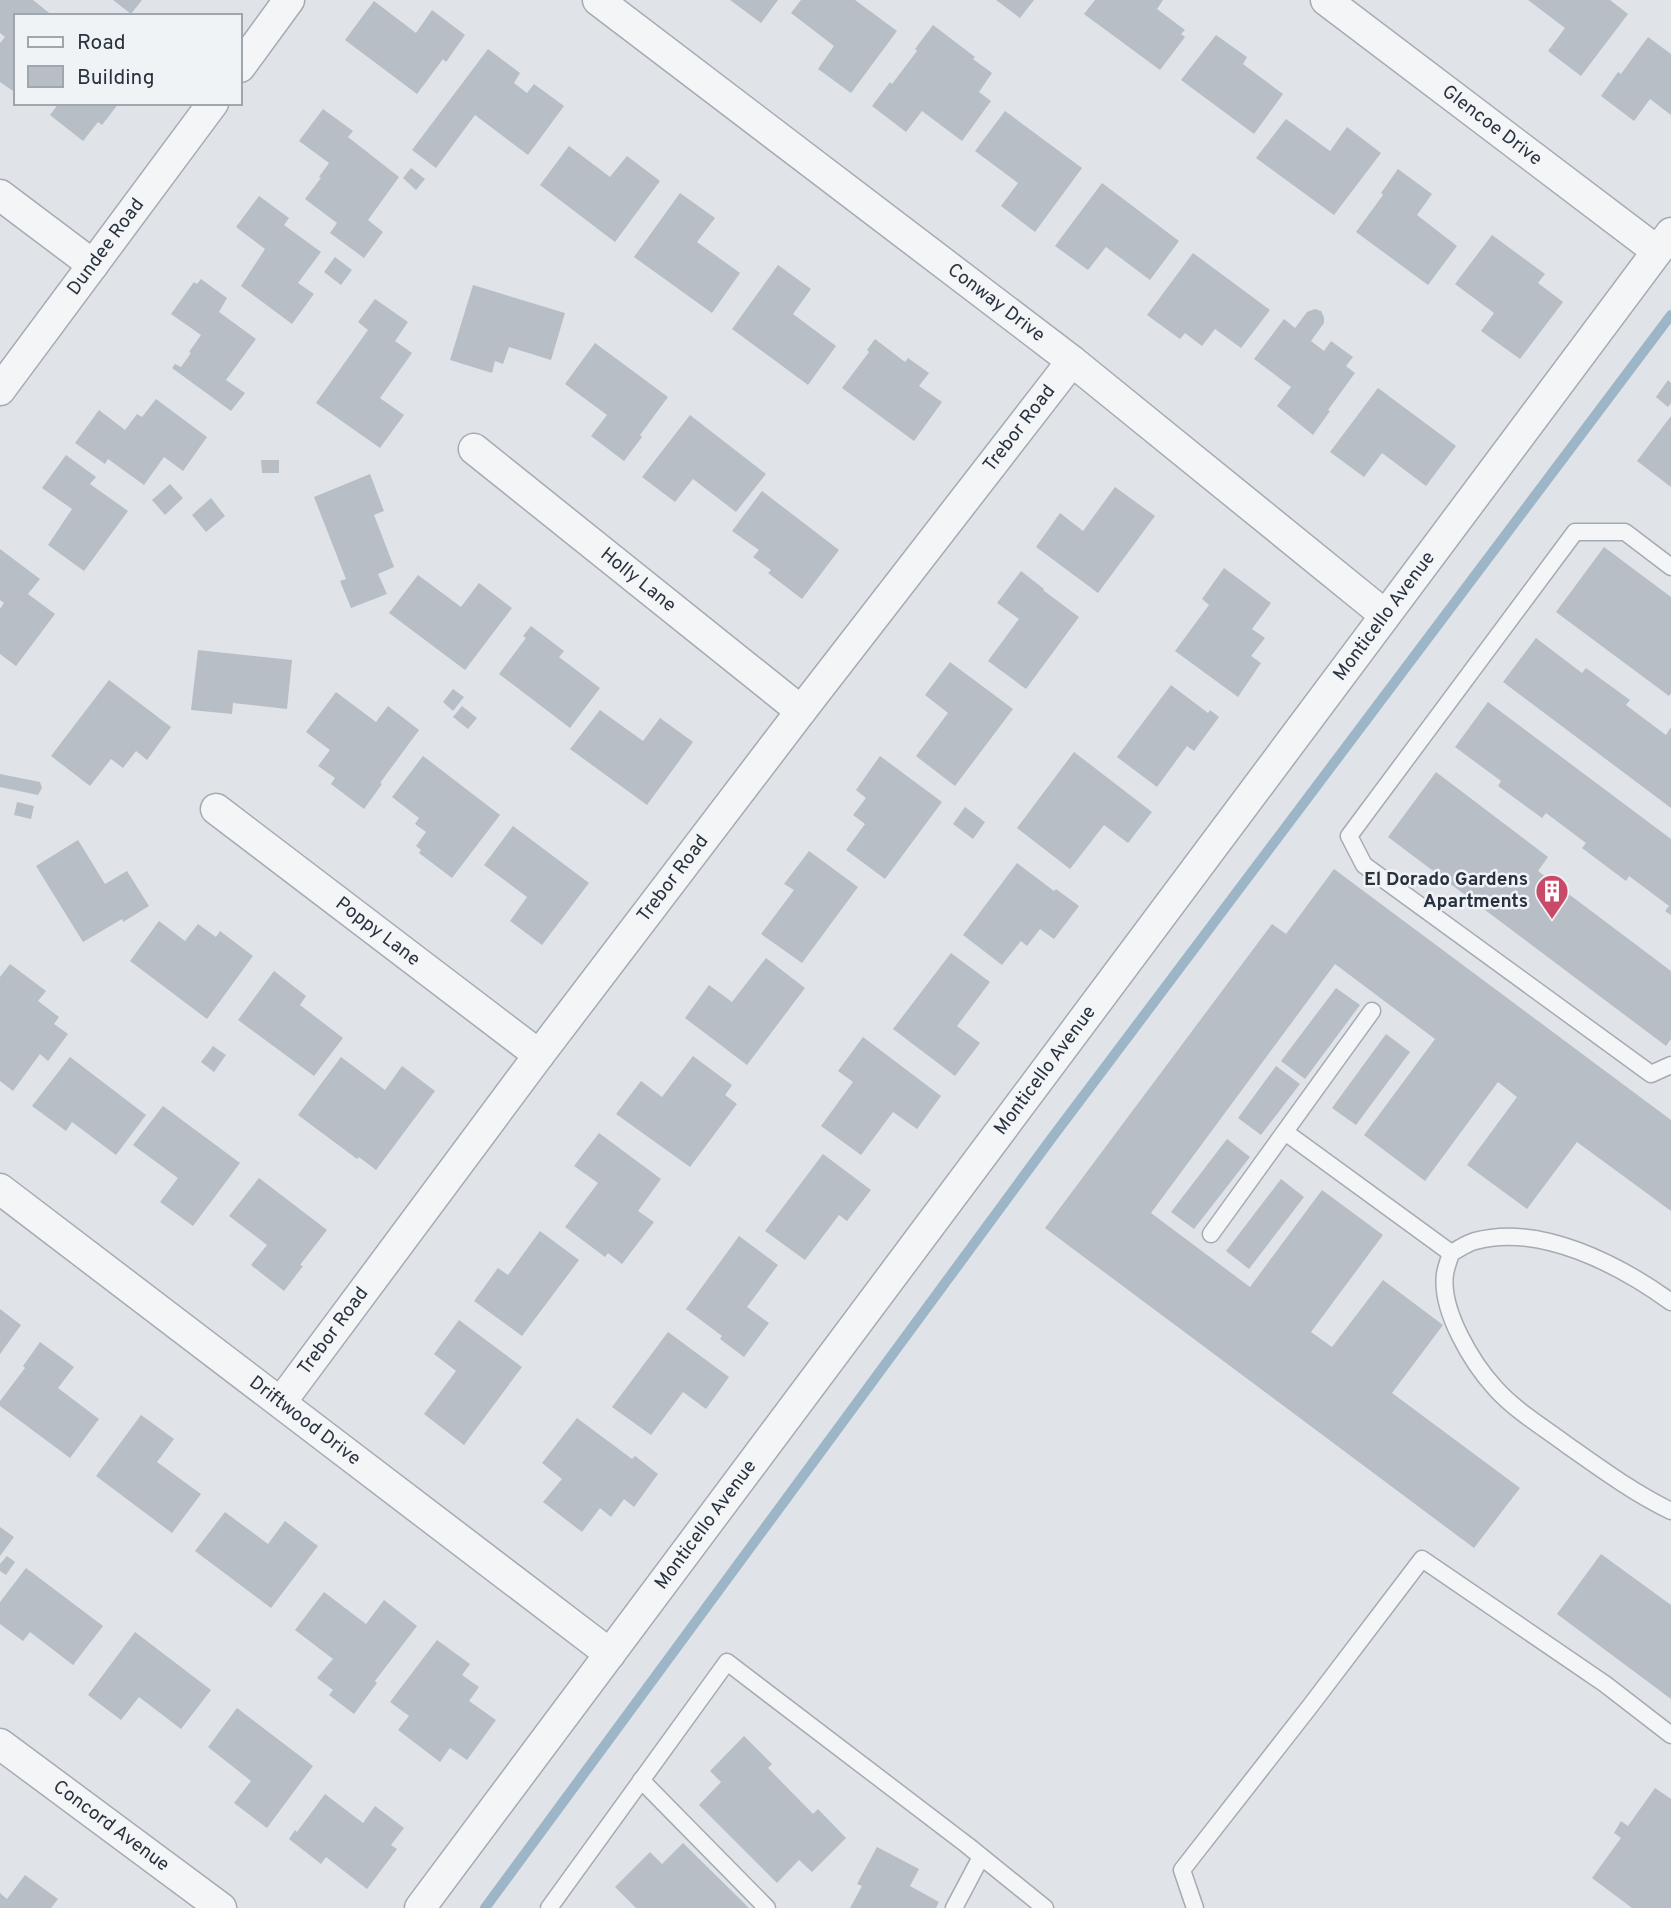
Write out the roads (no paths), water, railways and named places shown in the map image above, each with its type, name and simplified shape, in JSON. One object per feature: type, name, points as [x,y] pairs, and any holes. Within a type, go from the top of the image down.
[{"type":"street","points":[[242,63],[289,0]]},
{"type":"street","name":"Conway Drive","points":[[598,0],[1072,361],[1385,615]]},
{"type":"street","name":"Glencoe Drive","points":[[1326,0],[1664,242]]},
{"type":"street","name":"Dundee Road","points":[[0,390],[212,105]]},
{"type":"street","points":[[0,195],[93,265]]},
{"type":"street","name":"Monticello Avenue","points":[[419,1908],[1664,242]]},
{"type":"street","name":"Trebor Road","points":[[281,1402],[801,711],[1072,361]]},
{"type":"street","name":"Holly Lane","points":[[474,449],[801,711]]},
{"type":"street","name":"Poppy Lane","points":[[216,809],[540,1055]]},
{"type":"street","name":"Driftwood Drive","points":[[0,1189],[610,1654]]},
{"type":"street","name":"Concord Avenue","points":[[0,1744],[221,1908]]},
{"type":"lane","points":[[1671,566],[1625,532],[1575,532],[1349,836],[1364,865],[1651,1074],[1671,1065]]},
{"type":"lane","points":[[1211,1234],[1372,1011]]},
{"type":"lane","points":[[1285,1132],[1451,1253]]},
{"type":"lane","points":[[1671,1302],[1633,1277],[1578,1250],[1550,1242],[1508,1236],[1474,1241],[1451,1253],[1445,1275],[1447,1304],[1457,1328],[1480,1370],[1497,1390],[1530,1418],[1614,1478],[1671,1511]]},
{"type":"lane","points":[[1195,1908],[1182,1870],[1422,1559],[1605,1684],[1671,1735]]},
{"type":"lane","points":[[549,1908],[727,1662],[1045,1908]]},
{"type":"lane","points":[[641,1780],[767,1908]]},
{"type":"lane","points":[[954,1908],[981,1857]]},
{"type":"waterway","points":[[485,1908],[1051,1139],[1671,315]]},
{"type":"place","name":"El Dorado Gardens Apartments","points":[[1552,921]]}]
